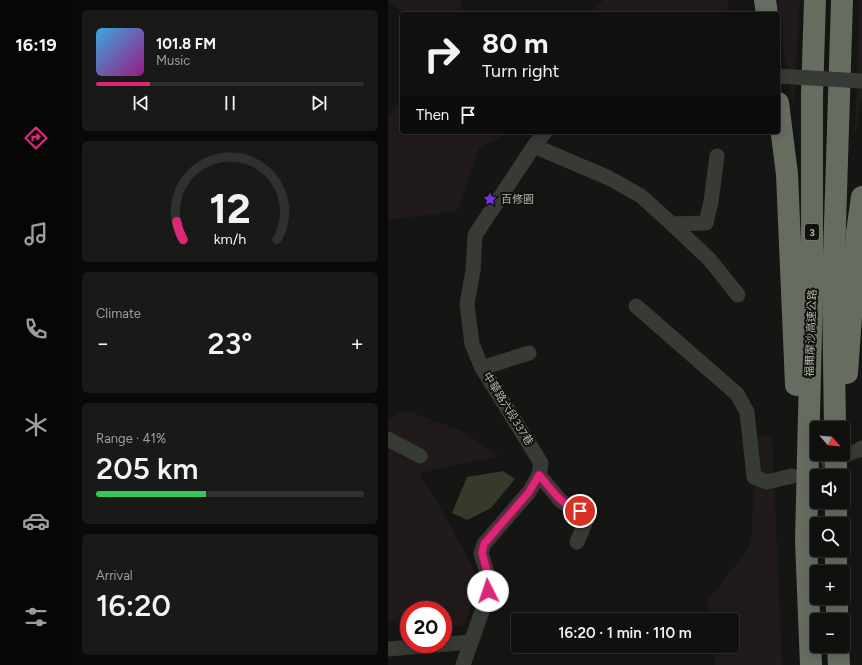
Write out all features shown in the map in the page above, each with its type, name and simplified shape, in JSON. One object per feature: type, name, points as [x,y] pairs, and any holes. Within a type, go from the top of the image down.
[{"type":"highway","points":[[765,0],[767,12]]},
{"type":"highway","name":"福爾摩沙高速公路","points":[[811,665],[806,541],[800,469],[812,289],[812,96],[815,0]]},
{"type":"highway","name":"福爾摩沙高速公路","points":[[835,421],[833,289],[842,0]]},
{"type":"highway","points":[[780,119],[787,174],[800,469]]},
{"type":"highway","points":[[840,421],[846,384],[857,232],[862,197]]},
{"type":"highway","points":[[838,653],[839,665]]},
{"type":"lane","points":[[780,76],[862,81]]},
{"type":"lane","name":"中華路六段337巷","points":[[539,475],[541,463],[482,368],[472,344],[467,304],[473,271],[475,235],[543,134]]},
{"type":"lane","points":[[534,146],[609,178],[641,196],[710,260],[738,295]]},
{"type":"lane","points":[[672,224],[706,223],[711,202],[717,156]]},
{"type":"lane","points":[[636,306],[737,394],[746,412],[754,477],[767,482],[800,469]]},
{"type":"lane","points":[[482,368],[529,353]]},
{"type":"lane","points":[[388,439],[420,456]]},
{"type":"lane","points":[[463,665],[486,600],[490,582],[482,553],[484,544],[529,492],[539,475],[561,501],[572,508],[588,514],[578,542]]},
{"type":"lane","points":[[388,648],[471,642]]},
{"type":"shaded area","points":[[388,0],[461,0],[463,12],[403,12],[388,2]]},
{"type":"shaded area","points":[[605,0],[729,0],[727,12],[589,12]]},
{"type":"shaded area","points":[[778,0],[800,0],[794,108],[781,35]]},
{"type":"shaded area","points":[[860,0],[862,0],[862,97],[855,133]]},
{"type":"shaded area","points":[[400,101],[400,134],[509,134],[479,148],[457,211],[388,220],[388,118]]},
{"type":"shaded area","points":[[404,410],[462,431],[500,456],[419,473],[444,514],[481,583],[463,626],[452,625],[452,601],[400,601],[400,622],[388,621],[388,421]]},
{"type":"shaded area","points":[[772,435],[782,665],[715,665],[714,653],[739,653],[739,613],[709,613],[708,600],[751,545],[756,436]]},
{"type":"shaded area","points":[[503,471],[515,479],[491,508],[467,520],[452,513],[467,477]]},
{"type":"tunnel","points":[[800,473],[859,450]]},
{"type":"place","name":"百修園","points":[[490,199]]},
{"type":"route","points":[[488,591],[490,582],[482,553],[484,544],[529,492],[539,475],[561,501],[580,511]]}]
